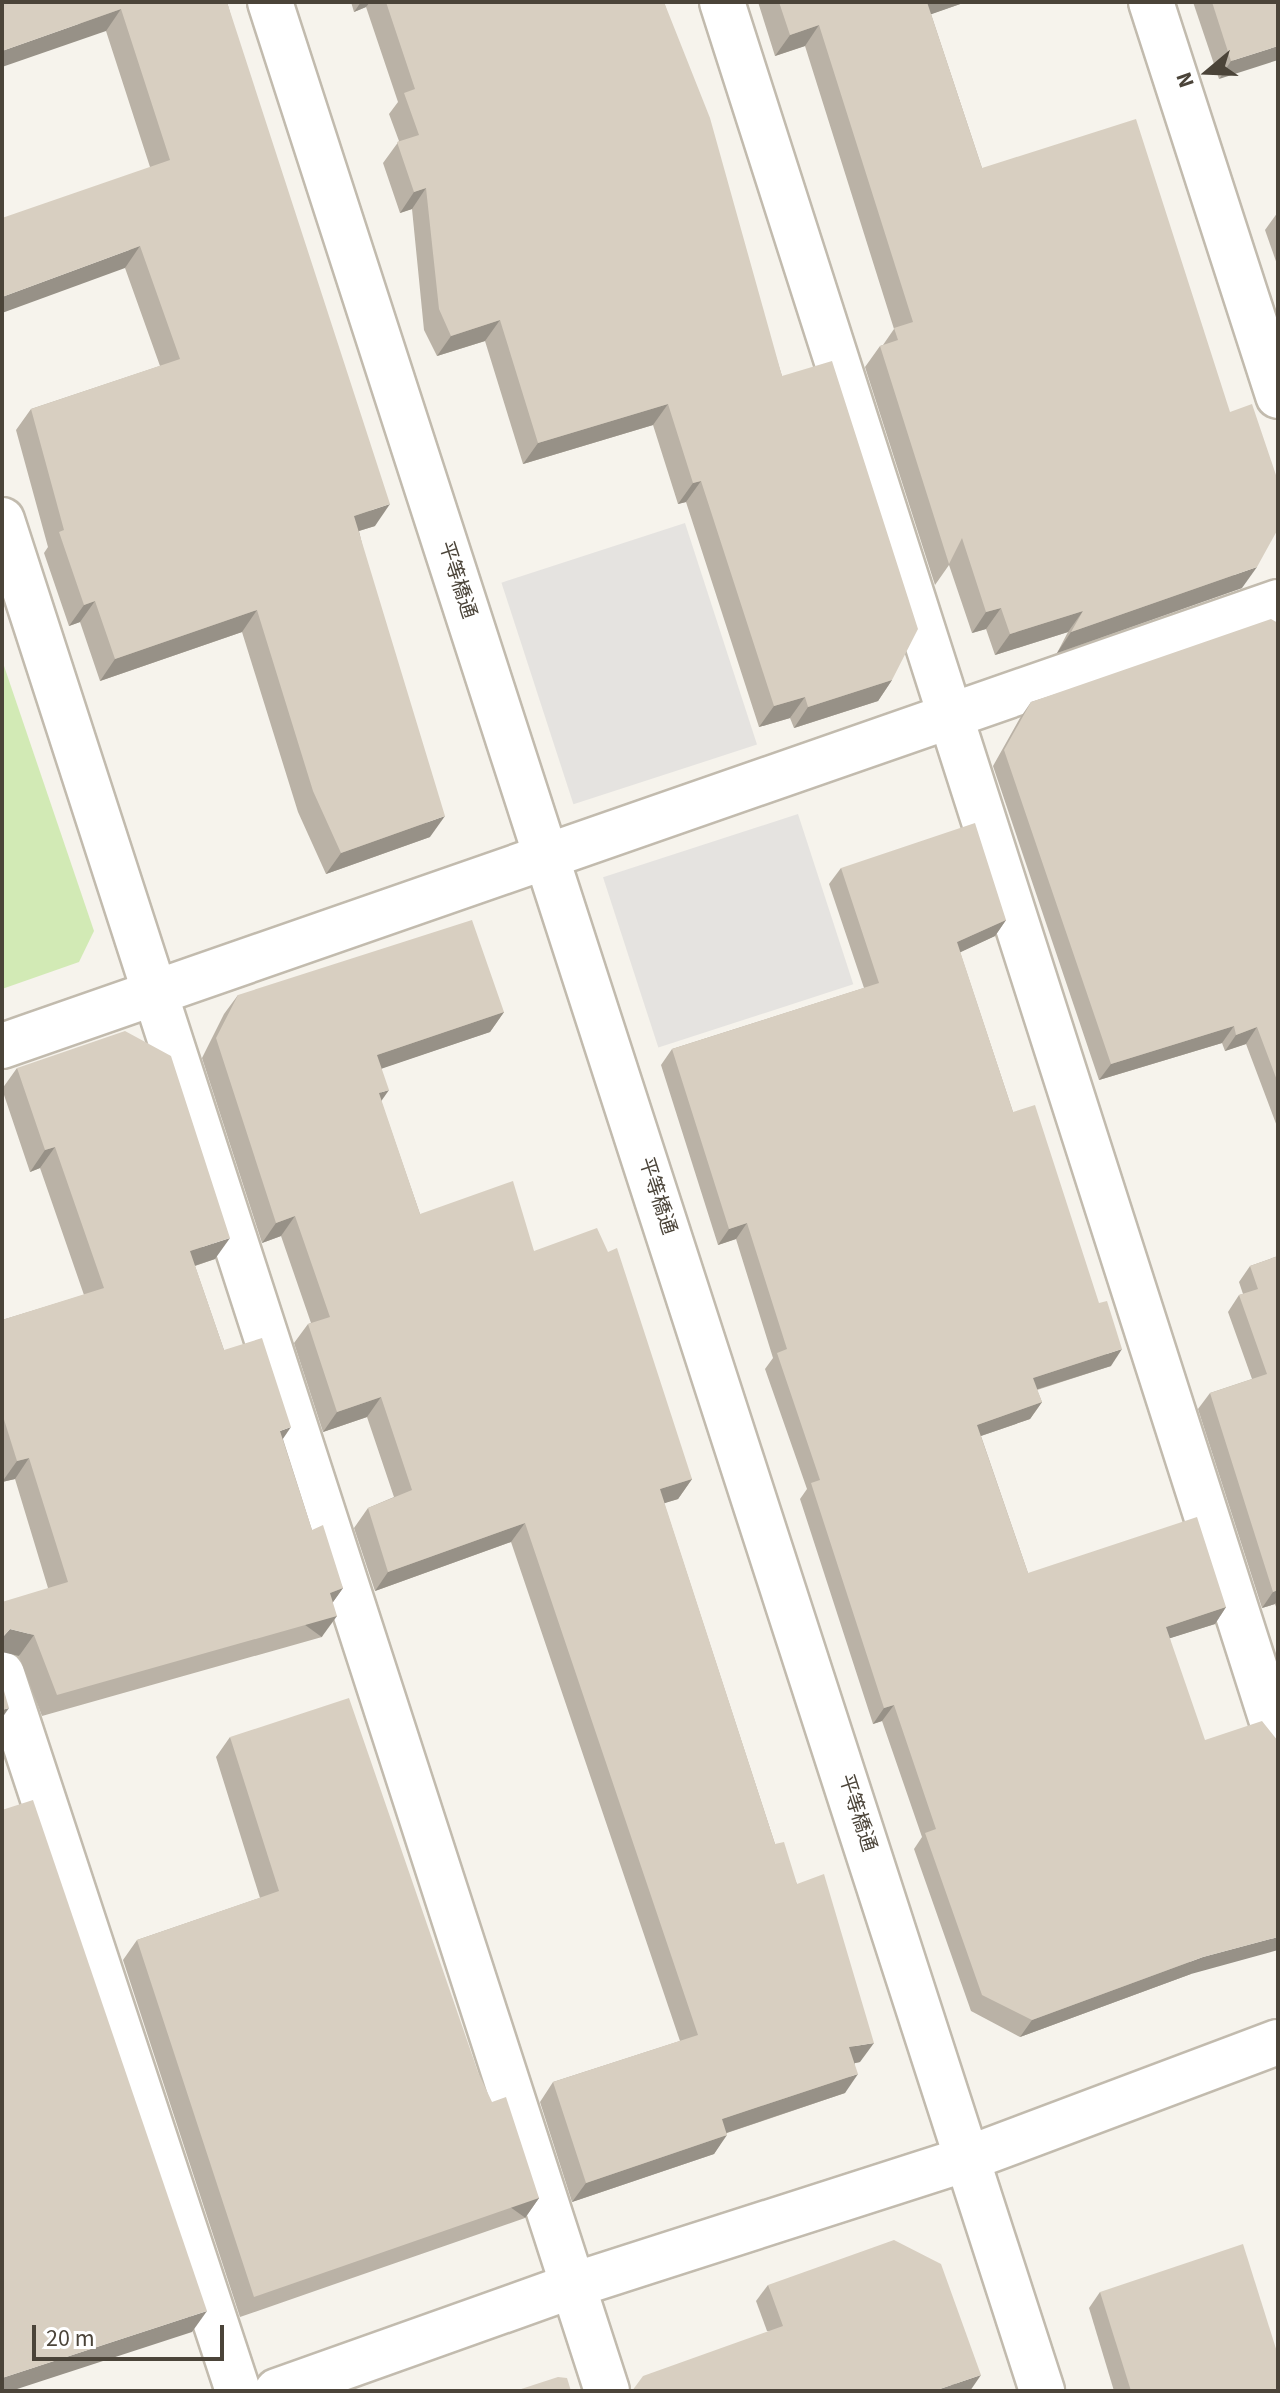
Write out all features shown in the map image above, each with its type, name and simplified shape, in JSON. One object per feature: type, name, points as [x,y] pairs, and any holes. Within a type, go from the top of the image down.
[{"type":"street","name":"平等橋通","points":[[270,2],[1042,2391]]},
{"type":"street","points":[[722,2],[1278,1740]]},
{"type":"street","points":[[1151,2],[1278,396]]},
{"type":"street","points":[[2,520],[607,2391]]},
{"type":"street","points":[[2,1046],[1278,602]]},
{"type":"street","points":[[2,1674],[238,2391]]},
{"type":"street","points":[[277,2391],[574,2285],[969,2158],[1278,2042]]},
{"type":"green space","points":[[2,660],[94,931],[79,962],[2,989]]},
{"type":"shaded area","points":[[685,523],[757,745],[573,804],[501,583]]},
{"type":"shaded area","points":[[798,814],[853,984],[658,1048],[603,877]]},
{"type":"building","points":[[2,2],[227,2],[390,504],[354,516],[445,816],[341,853],[313,791],[257,610],[115,659],[95,601],[84,605],[59,532],[64,530],[31,409],[180,359],[140,246],[2,297],[2,218],[170,160],[121,9],[2,51]]},
{"type":"building","points":[[386,2],[664,2],[710,118],[782,376],[832,361],[918,629],[892,680],[808,707],[805,697],[774,706],[701,481],[693,483],[668,404],[538,443],[500,320],[451,336],[439,309],[426,188],[414,192],[397,142],[419,135],[404,93],[415,89]]},
{"type":"building","points":[[779,2],[927,2],[982,168],[1136,119],[1230,412],[1252,404],[1278,481],[1278,529],[1257,567],[1071,632],[1083,611],[1010,634],[1001,608],[986,612],[962,538],[949,564],[880,346],[898,340],[894,328],[913,322],[819,25],[790,35]]},
{"type":"building","points":[[1212,2],[1278,2],[1278,46],[1231,61]]},
{"type":"building","points":[[1271,619],[1278,623],[1278,1083],[1257,1027],[1236,1035],[1234,1026],[1111,1064],[1004,750],[1031,702]]},
{"type":"building","points":[[975,823],[1006,920],[957,942],[1013,1112],[1035,1105],[1099,1303],[1107,1301],[1122,1349],[1033,1378],[1042,1402],[977,1425],[1028,1573],[1197,1517],[1226,1607],[1166,1627],[1205,1740],[1262,1721],[1278,1741],[1278,1937],[1203,1957],[1032,2020],[982,1995],[925,1833],[936,1829],[894,1705],[884,1708],[811,1483],[820,1480],[777,1353],[787,1349],[747,1223],[729,1229],[672,1049],[879,983],[841,868]]},
{"type":"building","points":[[472,920],[504,1012],[377,1055],[389,1090],[379,1093],[420,1214],[513,1181],[534,1251],[597,1228],[608,1252],[617,1248],[692,1479],[660,1489],[775,1844],[784,1842],[797,1884],[824,1874],[874,2043],[849,2047],[858,2074],[722,2119],[727,2135],[586,2183],[553,2082],[698,2035],[525,1523],[388,1572],[368,1508],[412,1490],[381,1397],[337,1412],[308,1324],[330,1317],[295,1216],[276,1223],[216,1038],[238,995]]},
{"type":"building","points":[[125,1031],[171,1056],[230,1238],[190,1251],[224,1350],[262,1338],[291,1427],[280,1431],[312,1530],[323,1525],[343,1588],[330,1593],[337,1616],[57,1695],[34,1635],[10,1629],[2,1638],[2,1602],[68,1582],[29,1458],[17,1461],[2,1413],[2,1320],[104,1288],[55,1147],[45,1150],[17,1068]]},
{"type":"building","points":[[1278,1256],[1278,1590],[1273,1592],[1210,1393],[1267,1374],[1239,1295],[1258,1289],[1250,1266]]},
{"type":"building","points":[[2,1684],[9,1708],[2,1710]]},
{"type":"building","points":[[349,1698],[478,2072],[492,2102],[506,2097],[539,2198],[254,2297],[137,1940],[279,1891],[230,1737]]},
{"type":"building","points":[[33,1800],[207,2311],[2,2378],[2,1810]]},
{"type":"building","points":[[894,2240],[941,2264],[981,2375],[934,2391],[632,2391],[643,2376],[783,2326],[768,2285]]},
{"type":"building","points":[[1243,2244],[1278,2355],[1278,2391],[1131,2391],[1100,2292]]},
{"type":"building","points":[[558,2377],[567,2378],[571,2391],[515,2391]]}]
